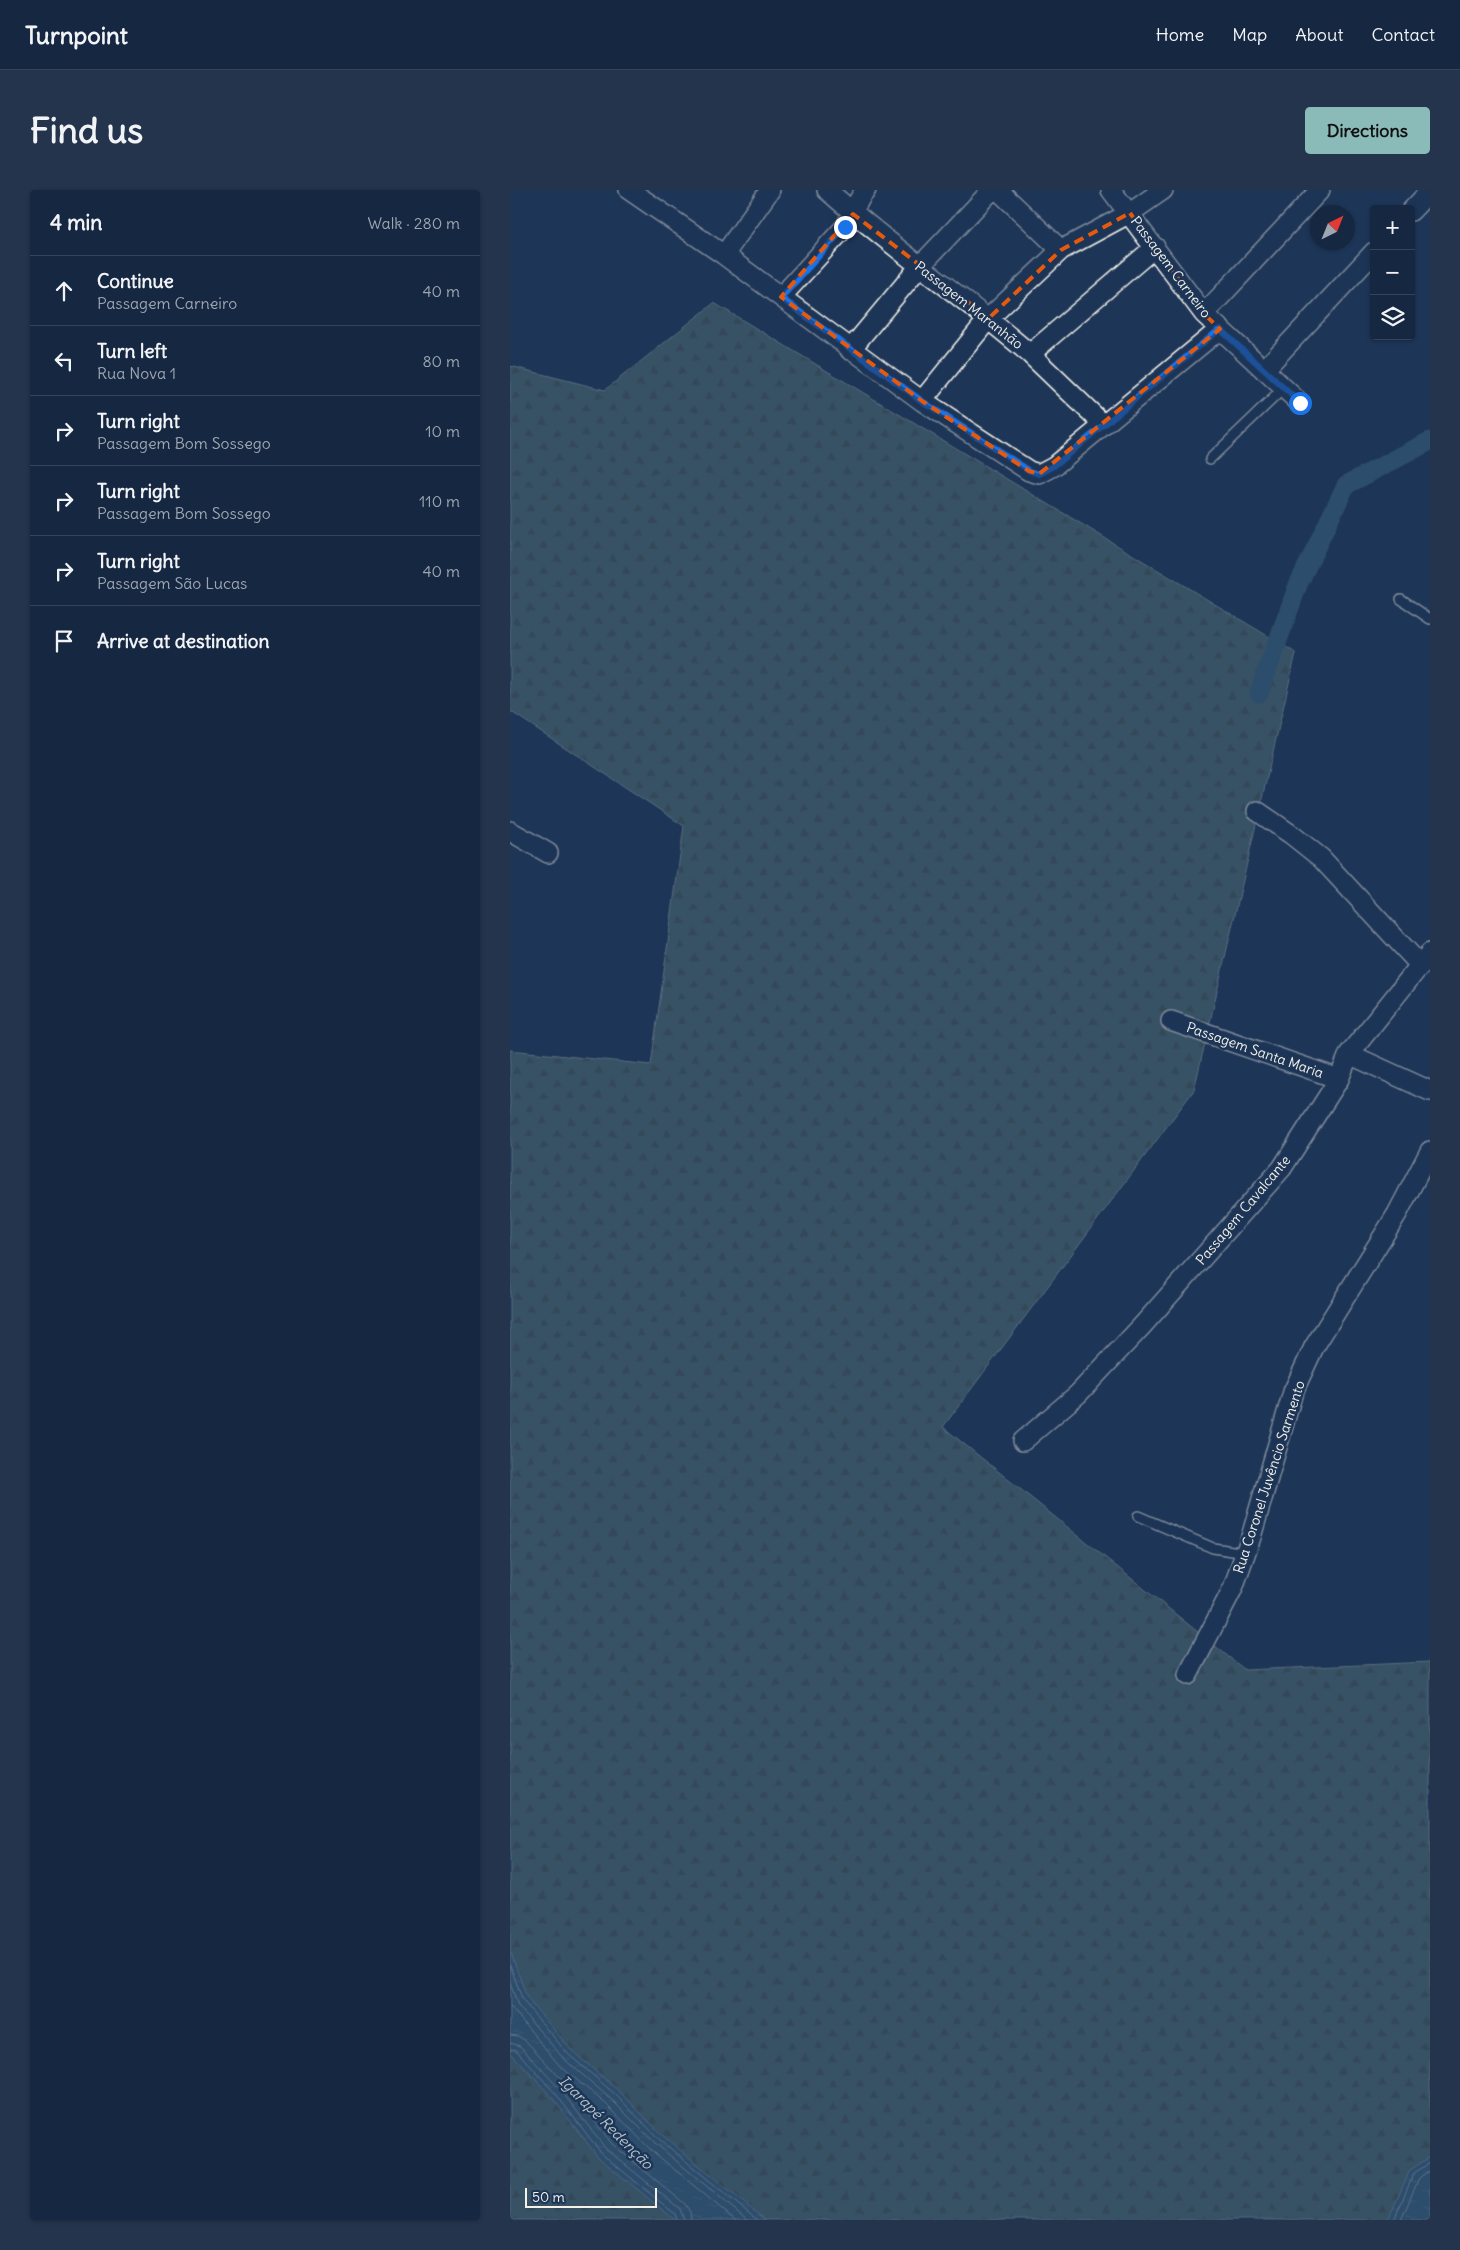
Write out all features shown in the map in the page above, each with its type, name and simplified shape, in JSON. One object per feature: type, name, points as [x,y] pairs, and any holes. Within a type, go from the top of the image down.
[{"type":"street","points":[[630,190],[655,197],[724,255],[850,350],[922,401],[1030,471],[1039,474],[1054,466],[1220,329]]},
{"type":"street","points":[[724,255],[770,190]]},
{"type":"street","name":"Passagem Maranhão","points":[[827,190],[853,214],[989,318],[1030,354],[1155,246]]},
{"type":"street","points":[[781,298],[845,227],[853,214],[858,200],[866,190]]},
{"type":"street","points":[[850,350],[920,266],[992,190]]},
{"type":"street","points":[[998,190],[1061,250]]},
{"type":"street","name":"Passagem Carneiro","points":[[1111,190],[1155,246],[1204,314],[1300,403]]},
{"type":"street","points":[[922,401],[989,318],[1061,250],[1130,213],[1163,190]]},
{"type":"street","points":[[1204,314],[1320,190]]},
{"type":"street","points":[[1415,207],[1430,191]]},
{"type":"street","points":[[1264,370],[1370,256]]},
{"type":"street","points":[[1030,354],[1104,425]]},
{"type":"street","points":[[1257,811],[1292,835],[1320,858],[1425,960]]},
{"type":"street","points":[[510,831],[548,853]]},
{"type":"street","name":"Passagem Cavalcante","points":[[1023,1441],[1078,1394],[1142,1326],[1282,1168],[1339,1079],[1349,1054],[1425,960]]},
{"type":"street","name":"Passagem Santa Maria","points":[[1171,1021],[1339,1079]]},
{"type":"street","points":[[1349,1054],[1430,1091]]},
{"type":"street","name":"Rua Coronel Juvêncio Sarmento","points":[[1188,1675],[1233,1588],[1246,1552],[1293,1392],[1314,1347],[1397,1214],[1430,1151]]},
{"type":"lane","points":[[1210,459],[1284,388]]},
{"type":"lane","points":[[1401,599],[1430,619]]},
{"type":"lane","points":[[1138,1516],[1213,1548],[1246,1552]]},
{"type":"highlighted area","points":[[1130,213],[1204,314],[1220,329],[1039,474],[1029,471],[922,401],[781,297],[853,214],[989,318],[1061,250]]},
{"type":"green space","points":[[714,303],[1296,653],[1194,1090],[943,1427],[1245,1670],[1430,1662],[1430,2220],[510,2220],[510,1050],[651,1065],[684,826],[510,711],[510,366],[605,390]]},
{"type":"water","name":"Igarapé Redenção","points":[[510,1950],[527,1998],[572,2051],[620,2092],[662,2135],[765,2220],[675,2220],[598,2157],[551,2096],[510,2052]]},
{"type":"water","points":[[1430,2157],[1430,2220],[1388,2220],[1410,2170]]},
{"type":"waterway","points":[[1259,693],[1298,585],[1346,485],[1430,441]]},
{"type":"route","points":[[845,227],[781,298],[922,401],[1030,471],[1039,474],[1054,466],[1220,329],[1300,403]]}]
